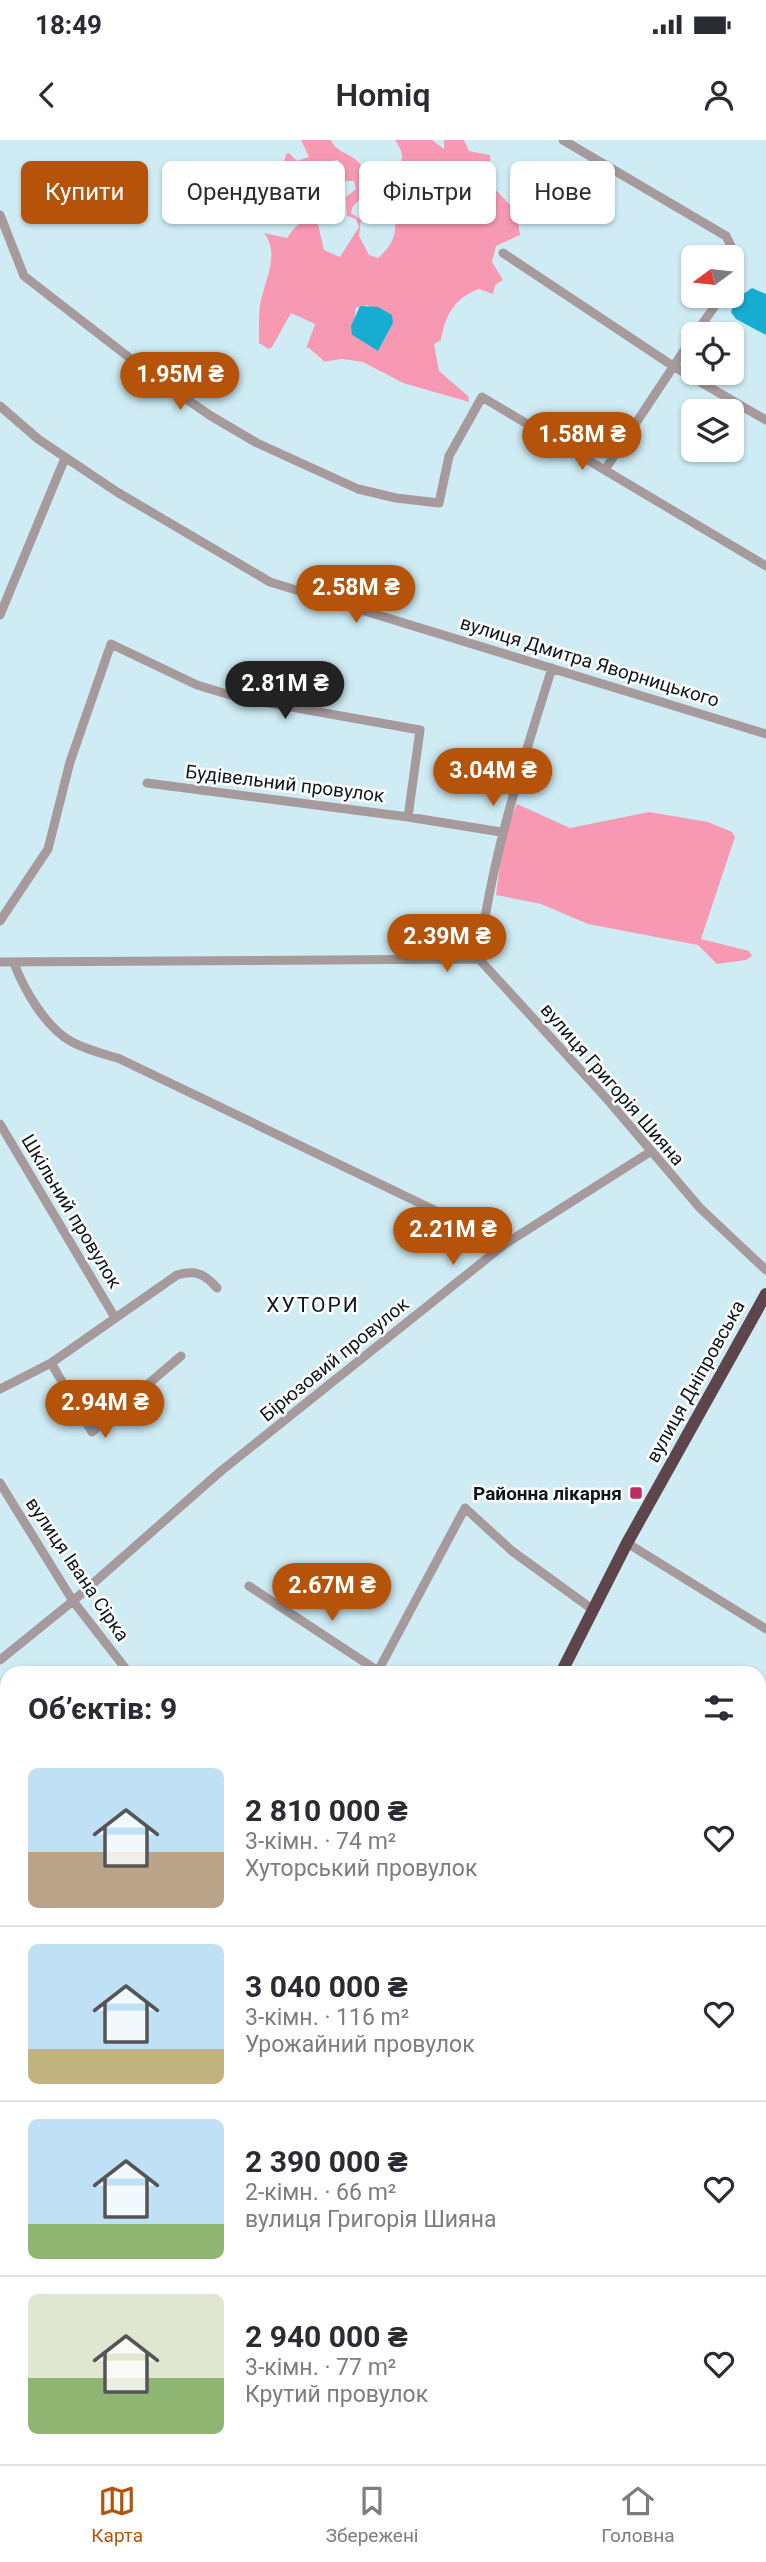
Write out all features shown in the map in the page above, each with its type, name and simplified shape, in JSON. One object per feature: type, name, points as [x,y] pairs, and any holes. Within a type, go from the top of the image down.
[{"type":"highway","name":"вулиця Дніпровська","points":[[564,1666],[627,1544],[766,1294]]},
{"type":"street","points":[[562,140],[726,236],[730,245]]},
{"type":"street","points":[[0,215],[23,276],[157,379],[211,416],[257,443],[326,476],[358,489],[396,498],[439,503],[449,456],[482,397],[606,468],[766,566]]},
{"type":"street","points":[[503,253],[673,366],[766,420]]},
{"type":"street","points":[[606,468],[681,355]]},
{"type":"street","name":"вулиця Дмитра Яворницького","points":[[0,407],[65,458],[198,542],[270,582],[766,734]]},
{"type":"street","points":[[0,615],[65,458]]},
{"type":"street","points":[[0,921],[48,849],[70,762],[111,644],[197,685],[240,698],[420,730],[408,817]]},
{"type":"street","points":[[0,962],[479,959],[486,900],[501,832],[552,668]]},
{"type":"street","name":"Будівельний провулок","points":[[148,783],[501,832]]},
{"type":"street","name":"вулиця Григорія Шияна","points":[[479,959],[607,1099],[700,1208],[766,1270]]},
{"type":"street","points":[[14,963],[20,979],[50,1023],[74,1043],[120,1059],[505,1244]]},
{"type":"street","name":"Шкільний провулок","points":[[0,1124],[114,1316]]},
{"type":"street","name":"Бірюзовий провулок","points":[[0,1660],[74,1601],[221,1471],[505,1244],[650,1152]]},
{"type":"street","name":"Шкільний провулок","points":[[0,1389],[51,1363],[114,1316],[173,1277],[187,1272],[207,1276],[217,1288]]},
{"type":"street","points":[[51,1363],[92,1432],[181,1356]]},
{"type":"street","name":"вулиця Івана Сірка","points":[[0,1483],[74,1601],[124,1666]]},
{"type":"street","points":[[381,1666],[465,1508],[512,1550],[592,1609]]},
{"type":"street","points":[[627,1544],[766,1629]]},
{"type":"street","points":[[249,1586],[369,1666]]},
{"type":"shaded area","points":[[301,140],[331,140],[337,148],[359,163],[359,200],[351,213],[359,219],[360,224],[359,236],[369,255],[378,258],[392,241],[395,224],[496,224],[496,190],[510,205],[510,224],[518,224],[520,235],[496,246],[492,262],[503,280],[495,285],[493,294],[479,289],[463,297],[448,316],[441,340],[434,344],[439,371],[468,396],[469,402],[403,383],[363,362],[342,359],[321,362],[324,361],[308,347],[306,349],[315,324],[291,313],[272,347],[269,349],[259,343],[260,305],[271,259],[269,241],[264,233],[287,238],[299,224],[318,224],[324,250],[340,257],[359,227],[356,219],[347,216],[346,197],[356,189],[354,181],[345,181],[345,161],[297,161],[309,157]],"holes":[[[367,305],[393,323],[378,351],[352,335],[356,308]]]},
{"type":"shaded area","points":[[395,140],[432,140],[444,149],[444,140],[464,140],[469,151],[490,155],[490,161],[402,161],[400,147]]},
{"type":"shaded area","points":[[289,153],[297,161],[284,161],[286,154]]},
{"type":"shaded area","points":[[517,804],[570,828],[649,812],[708,822],[732,832],[735,837],[701,939],[749,951],[752,956],[746,960],[717,964],[698,945],[588,924],[541,904],[496,895],[504,835]]},
{"type":"water","points":[[752,288],[766,294],[766,335],[736,319],[731,312],[733,308],[744,308],[744,294]]},
{"type":"water","points":[[360,306],[378,307],[392,315],[393,323],[378,351],[352,335],[351,326]]},
{"type":"place","name":"Районна лікарня","points":[[636,1493]]},
{"type":"district","name":"ХУТОРИ","points":[[313,1305]]}]
